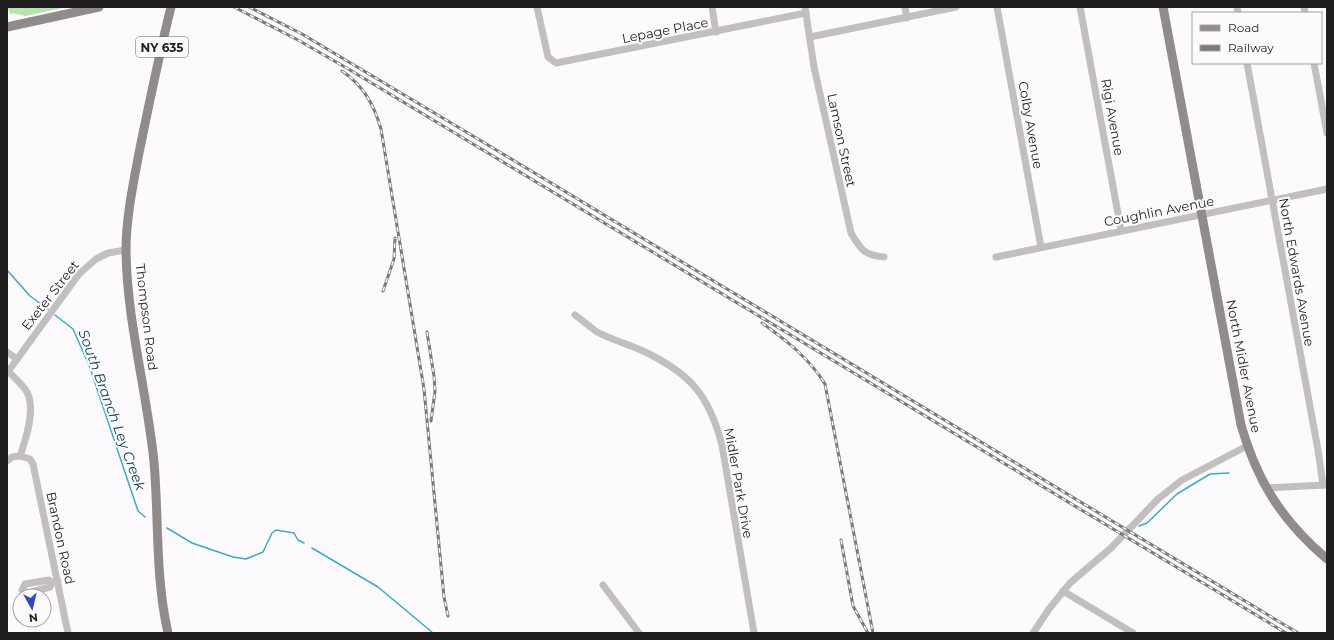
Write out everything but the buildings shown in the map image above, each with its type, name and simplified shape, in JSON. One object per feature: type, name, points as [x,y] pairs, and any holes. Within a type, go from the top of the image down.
[{"type":"main road","points":[[7,27],[99,7]]},
{"type":"main road","name":"Thompson Road","points":[[168,633],[162,606],[158,574],[153,461],[130,300],[126,250],[132,192],[144,125],[171,7]]},
{"type":"main road","name":"North Midler Avenue","points":[[1163,7],[1241,425],[1247,446]]},
{"type":"main road","points":[[1247,446],[1266,488],[1296,531],[1327,559]]},
{"type":"street","name":"Lepage Place","points":[[537,7],[548,58],[552,62],[565,62],[716,32],[806,10]]},
{"type":"street","points":[[712,7],[716,32]]},
{"type":"street","points":[[905,7],[907,18]]},
{"type":"street","points":[[810,37],[956,7]]},
{"type":"street","name":"Colby Avenue","points":[[997,7],[1041,247]]},
{"type":"street","name":"Rigi Avenue","points":[[1080,7],[1121,230]]},
{"type":"street","name":"Lamson Street","points":[[806,10],[814,66],[851,233],[863,251],[873,256],[884,257]]},
{"type":"street","name":"North Edwards Avenue","points":[[1247,64],[1325,485]]},
{"type":"street","points":[[1314,64],[1327,133]]},
{"type":"street","name":"Coughlin Avenue","points":[[996,257],[1121,230],[1327,189]]},
{"type":"street","name":"Exeter Street","points":[[8,372],[79,274],[96,259],[108,253],[126,250]]},
{"type":"street","name":"Midler Park Drive","points":[[575,315],[597,331],[674,368],[692,383],[709,407],[716,420],[722,445],[754,633]]},
{"type":"street","points":[[7,352],[17,359]]},
{"type":"street","points":[[7,461],[12,457],[20,456],[29,421],[30,402],[26,391],[8,372]]},
{"type":"street","name":"North Midler Avenue","points":[[1032,633],[1063,591],[1111,548],[1158,499],[1182,480],[1247,446]]},
{"type":"street","name":"Brandon Road","points":[[20,456],[30,458],[33,464],[55,582],[68,633]]},
{"type":"street","points":[[1266,488],[1325,485]]},
{"type":"street","points":[[603,585],[638,633]]},
{"type":"street","points":[[1063,591],[1133,633]]},
{"type":"green space","points":[[7,7],[67,7],[25,16],[13,13],[11,15]]},
{"type":"waterway","name":"South Branch Ley Creek","points":[[7,270],[30,296],[48,309]]},
{"type":"waterway","name":"South Branch Ley Creek","points":[[55,315],[73,329],[89,365],[138,511],[145,517]]},
{"type":"waterway","points":[[1139,526],[1147,523],[1177,494],[1210,474],[1229,473]]},
{"type":"waterway","name":"South Branch Ley Creek","points":[[167,528],[192,543],[233,557],[246,559],[263,552],[272,533],[276,530],[294,533],[298,540],[304,543]]},
{"type":"waterway","name":"South Branch Ley Creek","points":[[312,548],[378,587],[433,633]]},
{"type":"railway","points":[[234,7],[298,40],[350,70],[1286,633]]},
{"type":"railway","points":[[249,7],[302,34],[473,136],[1298,633]]},
{"type":"railway","points":[[342,71],[356,83],[367,97],[375,112],[381,129],[424,389],[444,597],[448,616]]},
{"type":"railway","points":[[383,291],[394,259],[395,238]]},
{"type":"railway","points":[[762,323],[797,350],[812,366],[825,384],[873,633]]},
{"type":"railway","points":[[427,332],[435,391],[431,421]]},
{"type":"railway","points":[[841,540],[853,606],[868,633]]}]
